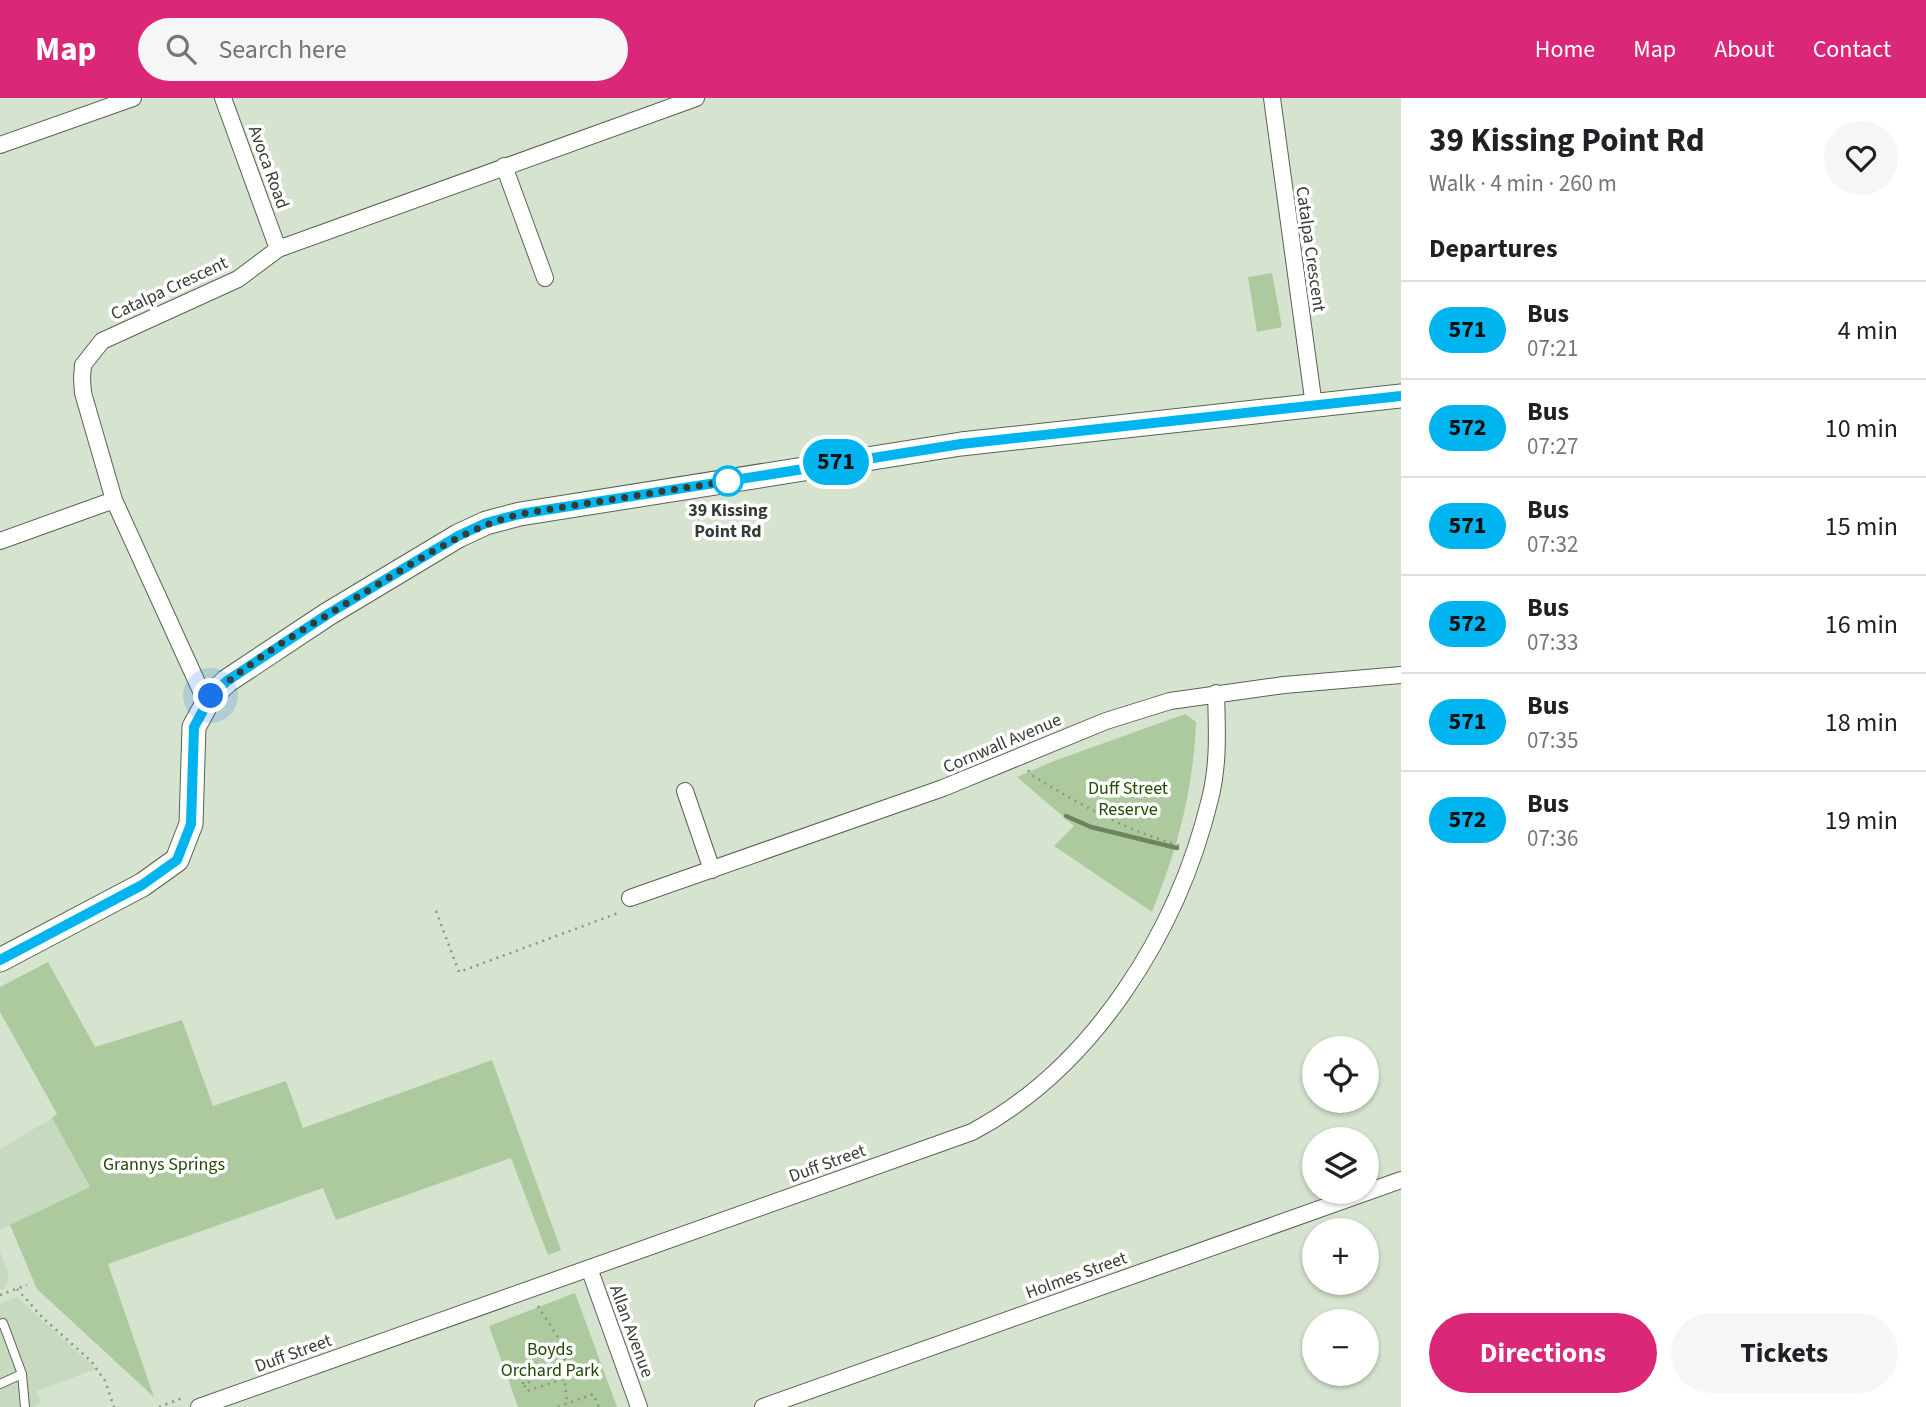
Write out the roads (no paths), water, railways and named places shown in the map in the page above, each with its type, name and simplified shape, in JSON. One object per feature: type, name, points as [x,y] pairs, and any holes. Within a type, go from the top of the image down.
[{"type":"main road","points":[[0,960],[142,885],[177,860],[191,824],[194,727],[206,702],[227,681],[328,614],[458,536],[509,517],[961,444],[1401,396]]},
{"type":"street","points":[[0,145],[133,98]]},
{"type":"street","name":"Avoca Road","points":[[223,98],[278,249]]},
{"type":"street","name":"Catalpa Crescent","points":[[206,702],[114,500],[83,393],[83,365],[92,352],[102,341],[238,279],[278,249],[695,98]]},
{"type":"street","name":"Catalpa Crescent","points":[[1272,98],[1314,406]]},
{"type":"street","points":[[504,166],[545,278]]},
{"type":"street","points":[[0,541],[114,500]]},
{"type":"street","name":"Cornwall Avenue","points":[[630,898],[943,788],[1106,721],[1170,701],[1216,693],[1401,675]]},
{"type":"street","name":"Duff Street","points":[[199,1407],[972,1132],[1031,1094],[1065,1062],[1117,1003],[1174,903],[1211,799],[1217,761],[1216,693]]},
{"type":"street","points":[[685,791],[712,870]]},
{"type":"street","name":"Holmes Street","points":[[763,1407],[1401,1180]]},
{"type":"street","name":"Allan Avenue","points":[[589,1268],[639,1407]]},
{"type":"lane","points":[[0,1324],[4,1323],[22,1374],[25,1407]]},
{"type":"lane","points":[[0,1384],[22,1374]]},
{"type":"waterway","points":[[1066,816],[1091,827],[1177,848]]},
{"type":"place","name":"39 Kissing Point Rd","points":[[728,481]]},
{"type":"park label","name":"Duff Street Reserve","points":[[1128,798]]},
{"type":"park label","name":"Grannys Springs","points":[[164,1164]]},
{"type":"park label","name":"Boyds Orchard Park","points":[[550,1359]]}]
